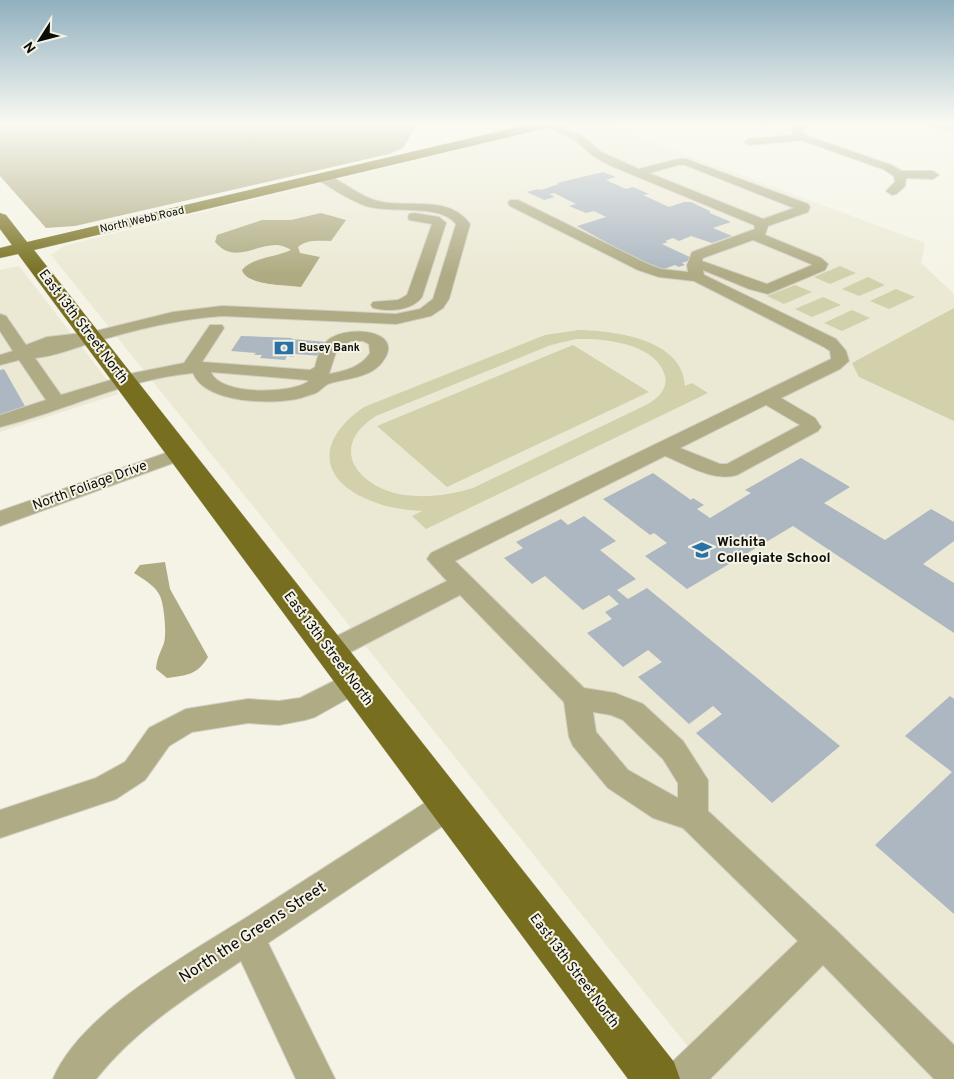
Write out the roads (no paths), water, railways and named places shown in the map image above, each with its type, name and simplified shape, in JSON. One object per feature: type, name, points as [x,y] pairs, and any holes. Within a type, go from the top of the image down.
[{"type":"main road","name":"North Webb Road","points":[[11,250],[333,174]]},
{"type":"main road","name":"East 13th Street North","points":[[0,218],[11,250],[91,337],[657,1079]]},
{"type":"street","points":[[514,203],[643,267],[659,273],[696,270],[720,271],[754,286],[768,289],[820,267],[821,264],[757,229],[639,174]]},
{"type":"street","points":[[696,270],[697,255],[804,210],[804,207],[718,174]]},
{"type":"street","points":[[892,191],[901,183],[900,174]]},
{"type":"street","points":[[912,174],[933,175]]},
{"type":"street","points":[[0,360],[24,353],[32,347],[59,340],[91,337],[173,316],[198,312],[222,311],[396,320],[425,313],[437,305],[441,299],[463,224],[461,220],[444,211],[396,207],[366,202],[322,177]]},
{"type":"street","points":[[338,317],[343,307],[349,304],[394,306],[408,303],[414,297],[439,223],[424,218],[397,216],[393,214],[396,207]]},
{"type":"street","points":[[428,260],[452,260]]},
{"type":"street","points":[[696,270],[830,343],[839,352],[840,361],[439,560],[577,698],[583,737],[618,779],[664,808],[693,817],[823,941],[954,1072]]},
{"type":"street","points":[[0,319],[57,403]]},
{"type":"street","points":[[195,367],[216,328]]},
{"type":"street","points":[[0,421],[164,371],[195,367],[316,379],[317,385],[287,395],[247,395],[222,390],[210,383],[195,367]]},
{"type":"street","points":[[664,449],[717,470],[730,471],[810,428],[808,422],[767,398]]},
{"type":"street","name":"North Foliage Drive","points":[[0,518],[180,454]]},
{"type":"street","points":[[330,651],[463,583]]},
{"type":"street","points":[[0,824],[105,789],[135,771],[160,737],[186,721],[248,711],[279,713],[304,709],[354,682]]},
{"type":"street","points":[[577,698],[615,704],[633,712],[672,750],[693,780],[693,817]]},
{"type":"street","name":"North the Greens Street","points":[[72,1079],[98,1047],[125,1019],[148,1002],[448,805]]},
{"type":"street","points":[[247,937],[316,1079]]},
{"type":"street","points":[[683,1079],[823,941]]},
{"type":"place","name":"Busey Bank","points":[[284,348]]},
{"type":"place","name":"Wichita Collegiate School","points":[[702,550]]}]
